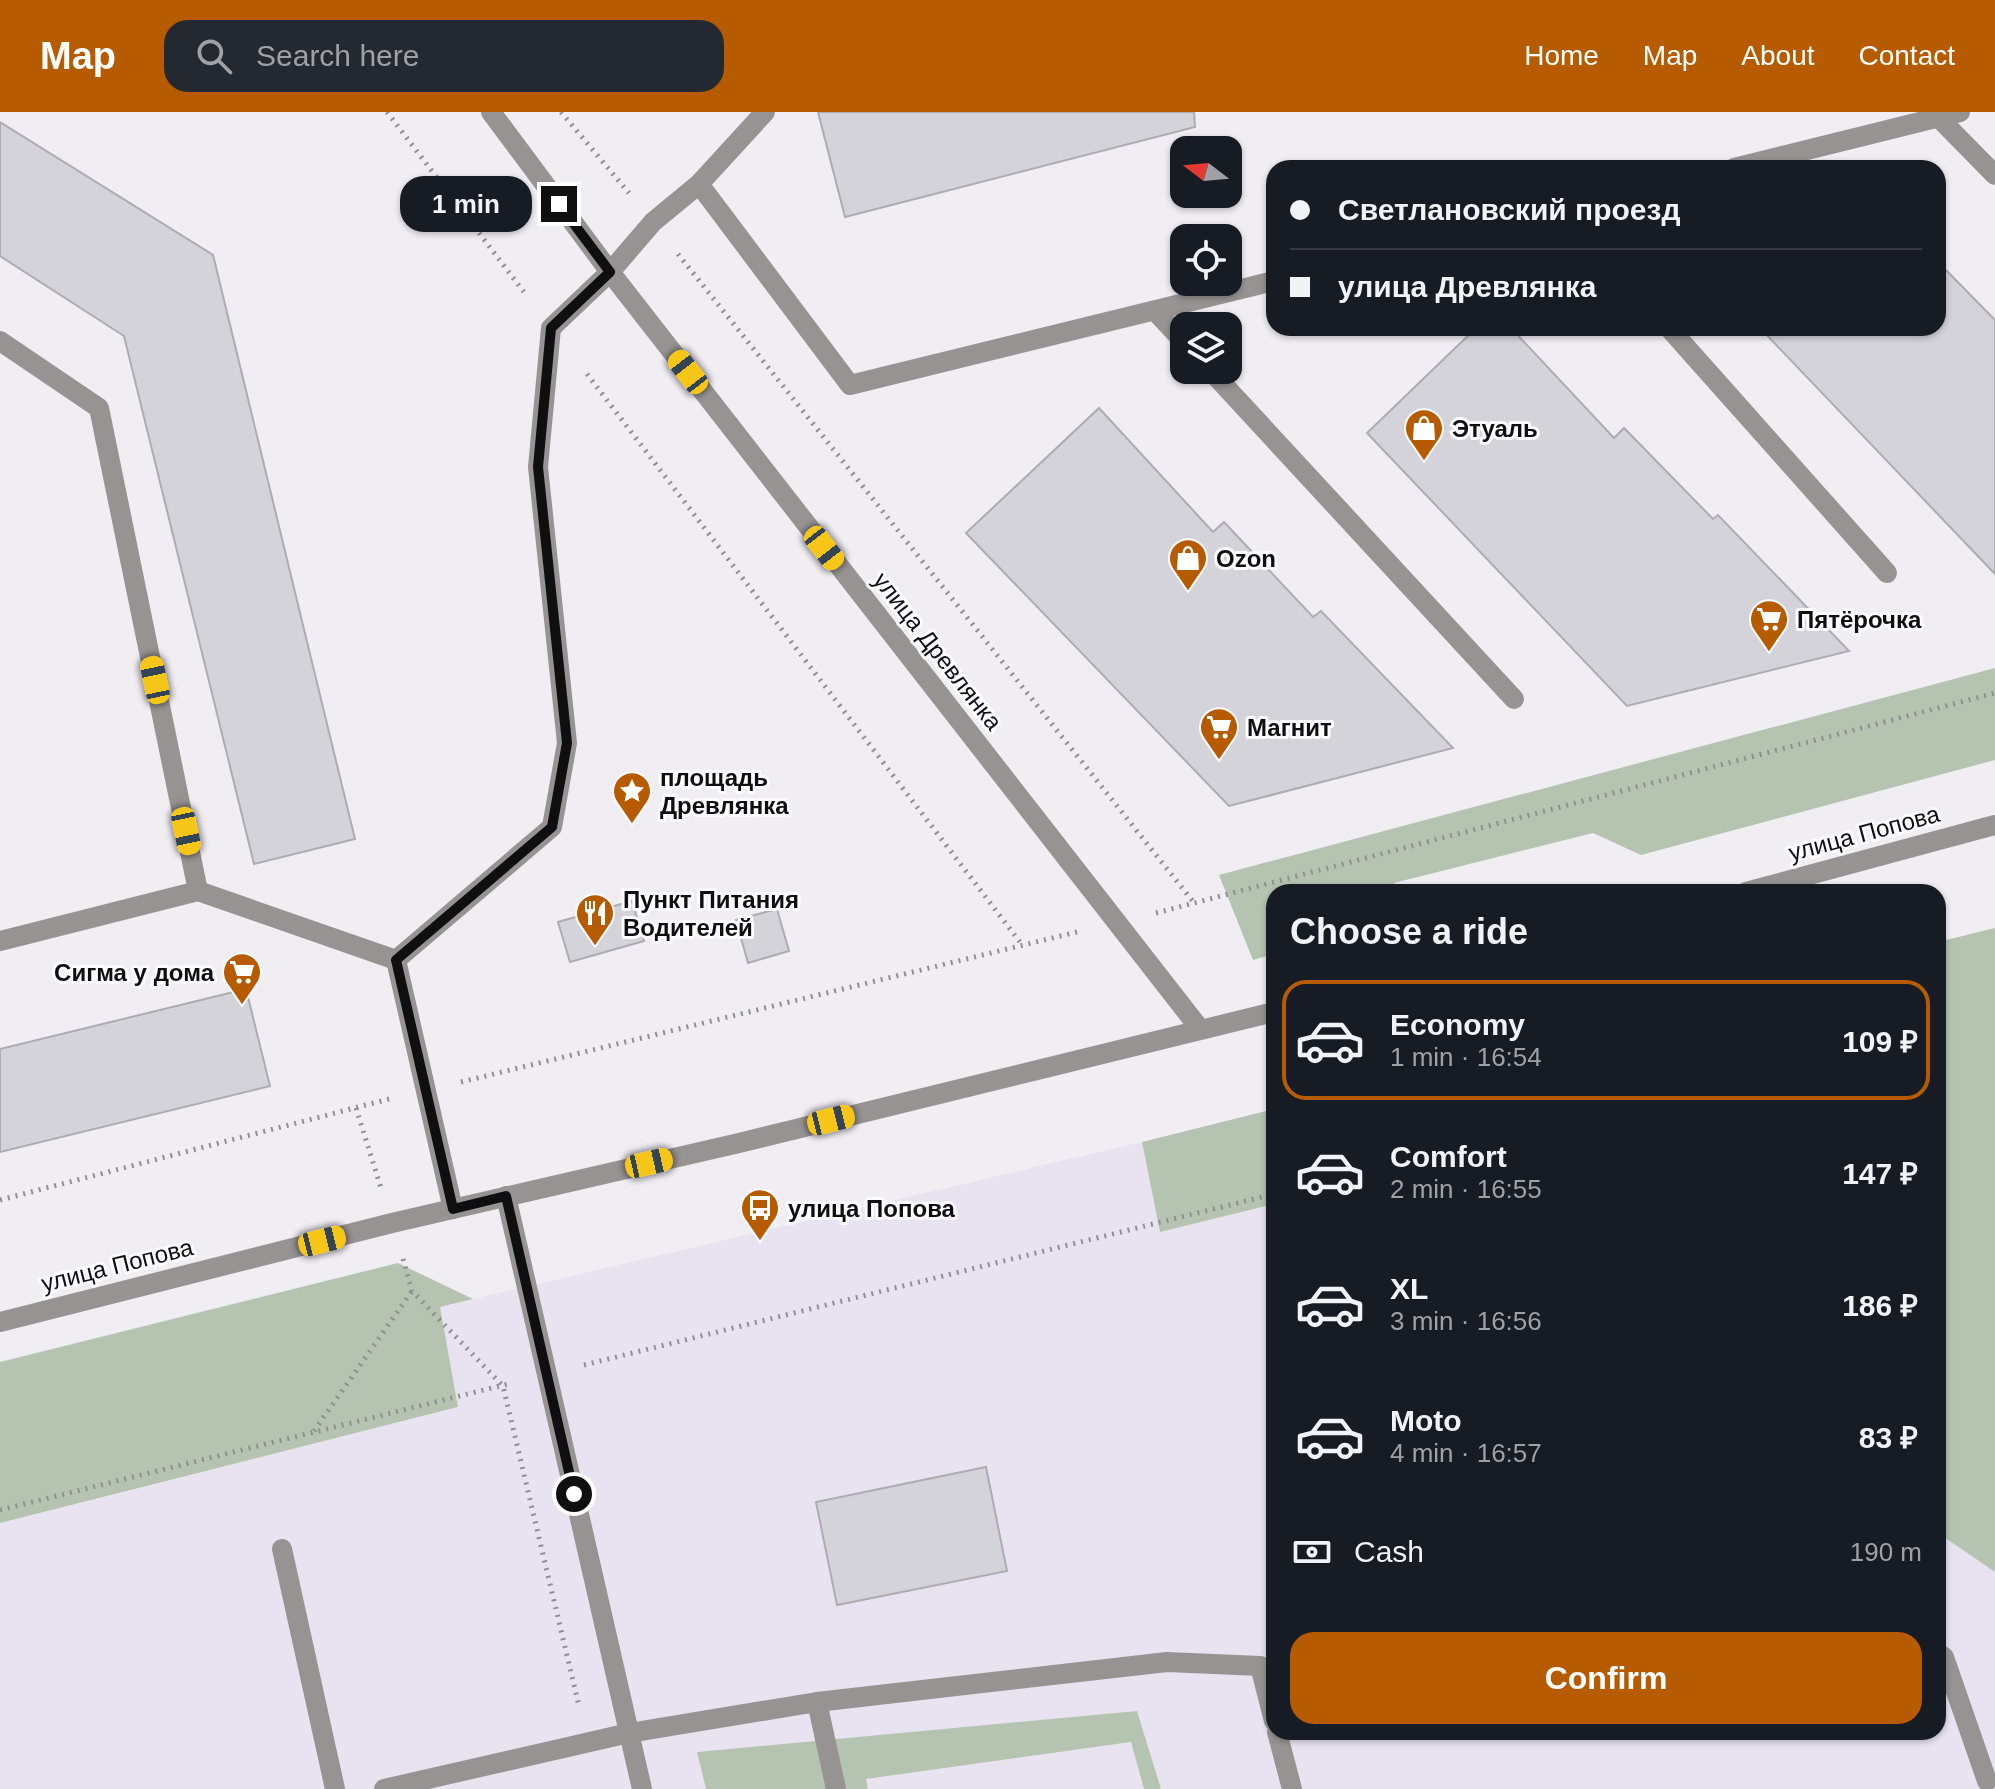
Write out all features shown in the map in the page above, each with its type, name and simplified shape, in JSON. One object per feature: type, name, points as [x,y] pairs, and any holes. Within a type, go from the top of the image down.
[{"type":"street","name":"улица Древлянка","points":[[491,112],[610,272],[1200,1029]]},
{"type":"street","points":[[396,960],[552,827],[567,743],[538,467],[551,328],[610,272],[653,222],[699,184],[765,112]]},
{"type":"street","points":[[1766,160],[1960,112]]},
{"type":"street","points":[[1938,117],[1995,175]]},
{"type":"street","points":[[699,184],[850,385],[1266,283]]},
{"type":"street","points":[[1155,311],[1170,327]]},
{"type":"street","points":[[1676,336],[1887,573]]},
{"type":"street","points":[[0,341],[99,408],[198,891]]},
{"type":"street","points":[[1223,384],[1514,699]]},
{"type":"street","name":"улица Попова","points":[[1776,884],[1995,825]]},
{"type":"street","points":[[0,941],[198,891],[396,960]]},
{"type":"street","points":[[396,960],[453,1209]]},
{"type":"street","name":"улица Попова","points":[[0,1322],[506,1196],[739,1143],[1266,1014]]},
{"type":"street","points":[[506,1196],[642,1789]]},
{"type":"street","points":[[282,1549],[335,1789]]},
{"type":"street","points":[[384,1789],[629,1733],[817,1702],[1167,1662],[1260,1666],[1266,1690]]},
{"type":"street","points":[[1946,1663],[1987,1781]]},
{"type":"street","points":[[817,1702],[836,1789]]},
{"type":"street","points":[[1279,1740],[1292,1789]]},
{"type":"path","points":[[0,1200],[424,1090],[1023,946],[387,112]]},
{"type":"path","points":[[561,112],[653,222],[1195,904],[1266,885]]},
{"type":"path","points":[[1271,884],[1995,693]]},
{"type":"path","points":[[0,1510],[1266,1196]]},
{"type":"path","points":[[313,1432],[412,1291]]},
{"type":"path","points":[[503,1386],[587,1743]]},
{"type":"shaded area","points":[[1142,1142],[1160,1232],[1266,1206],[1266,1740],[1946,1740],[1946,1538],[1995,1572],[1995,1789],[1161,1789],[1137,1711],[697,1753],[706,1789],[0,1789],[0,1523],[458,1407],[440,1307]]},
{"type":"shaded area","points":[[1131,1742],[1144,1789],[868,1789],[866,1779]]},
{"type":"green space","points":[[1995,668],[1995,760],[1641,855],[1593,833],[1394,884],[1266,884],[1266,956],[1253,960],[1219,875]]},
{"type":"green space","points":[[1995,928],[1995,1572],[1946,1538],[1946,940]]},
{"type":"green space","points":[[1266,1111],[1266,1206],[1160,1232],[1142,1142]]},
{"type":"green space","points":[[398,1263],[473,1299],[440,1307],[458,1407],[0,1523],[0,1362]]},
{"type":"green space","points":[[1137,1711],[1161,1789],[1144,1789],[1131,1742],[866,1779],[868,1789],[706,1789],[697,1752]]},
{"type":"building","points":[[818,112],[1194,112],[1195,127],[845,217]]},
{"type":"building","points":[[0,122],[213,255],[355,839],[254,864],[124,336],[0,256]]},
{"type":"building","points":[[1946,270],[1995,320],[1995,574],[1768,336],[1946,336]]},
{"type":"building","points":[[1468,336],[1518,336],[1614,438],[1624,428],[1713,519],[1718,515],[1849,651],[1627,706],[1367,433]]},
{"type":"building","points":[[1099,408],[1213,532],[1224,522],[1313,617],[1321,611],[1453,748],[1229,806],[966,533]]},
{"type":"building","points":[[632,901],[644,941],[570,962],[558,922]]},
{"type":"building","points":[[777,909],[789,951],[748,963],[736,920]]},
{"type":"building","points":[[246,989],[270,1086],[0,1152],[0,1049]]},
{"type":"building","points":[[986,1467],[1007,1571],[837,1605],[816,1502]]},
{"type":"place","name":"Этуаль","points":[[1424,462]]},
{"type":"place","name":"Ozon","points":[[1188,592]]},
{"type":"place","name":"Пятёрочка","points":[[1769,653]]},
{"type":"place","name":"Магнит","points":[[1219,761]]},
{"type":"place","name":"площадь Древлянка","points":[[632,825]]},
{"type":"place","name":"Пункт Питания Водителей","points":[[595,947]]},
{"type":"place","name":"Сигма у дома","points":[[242,1006]]},
{"type":"place","name":"улица Попова","points":[[760,1242]]},
{"type":"route","points":[[559,204],[610,272],[551,328],[538,467],[567,743],[552,827],[396,960],[453,1209],[506,1196],[574,1494]]}]
